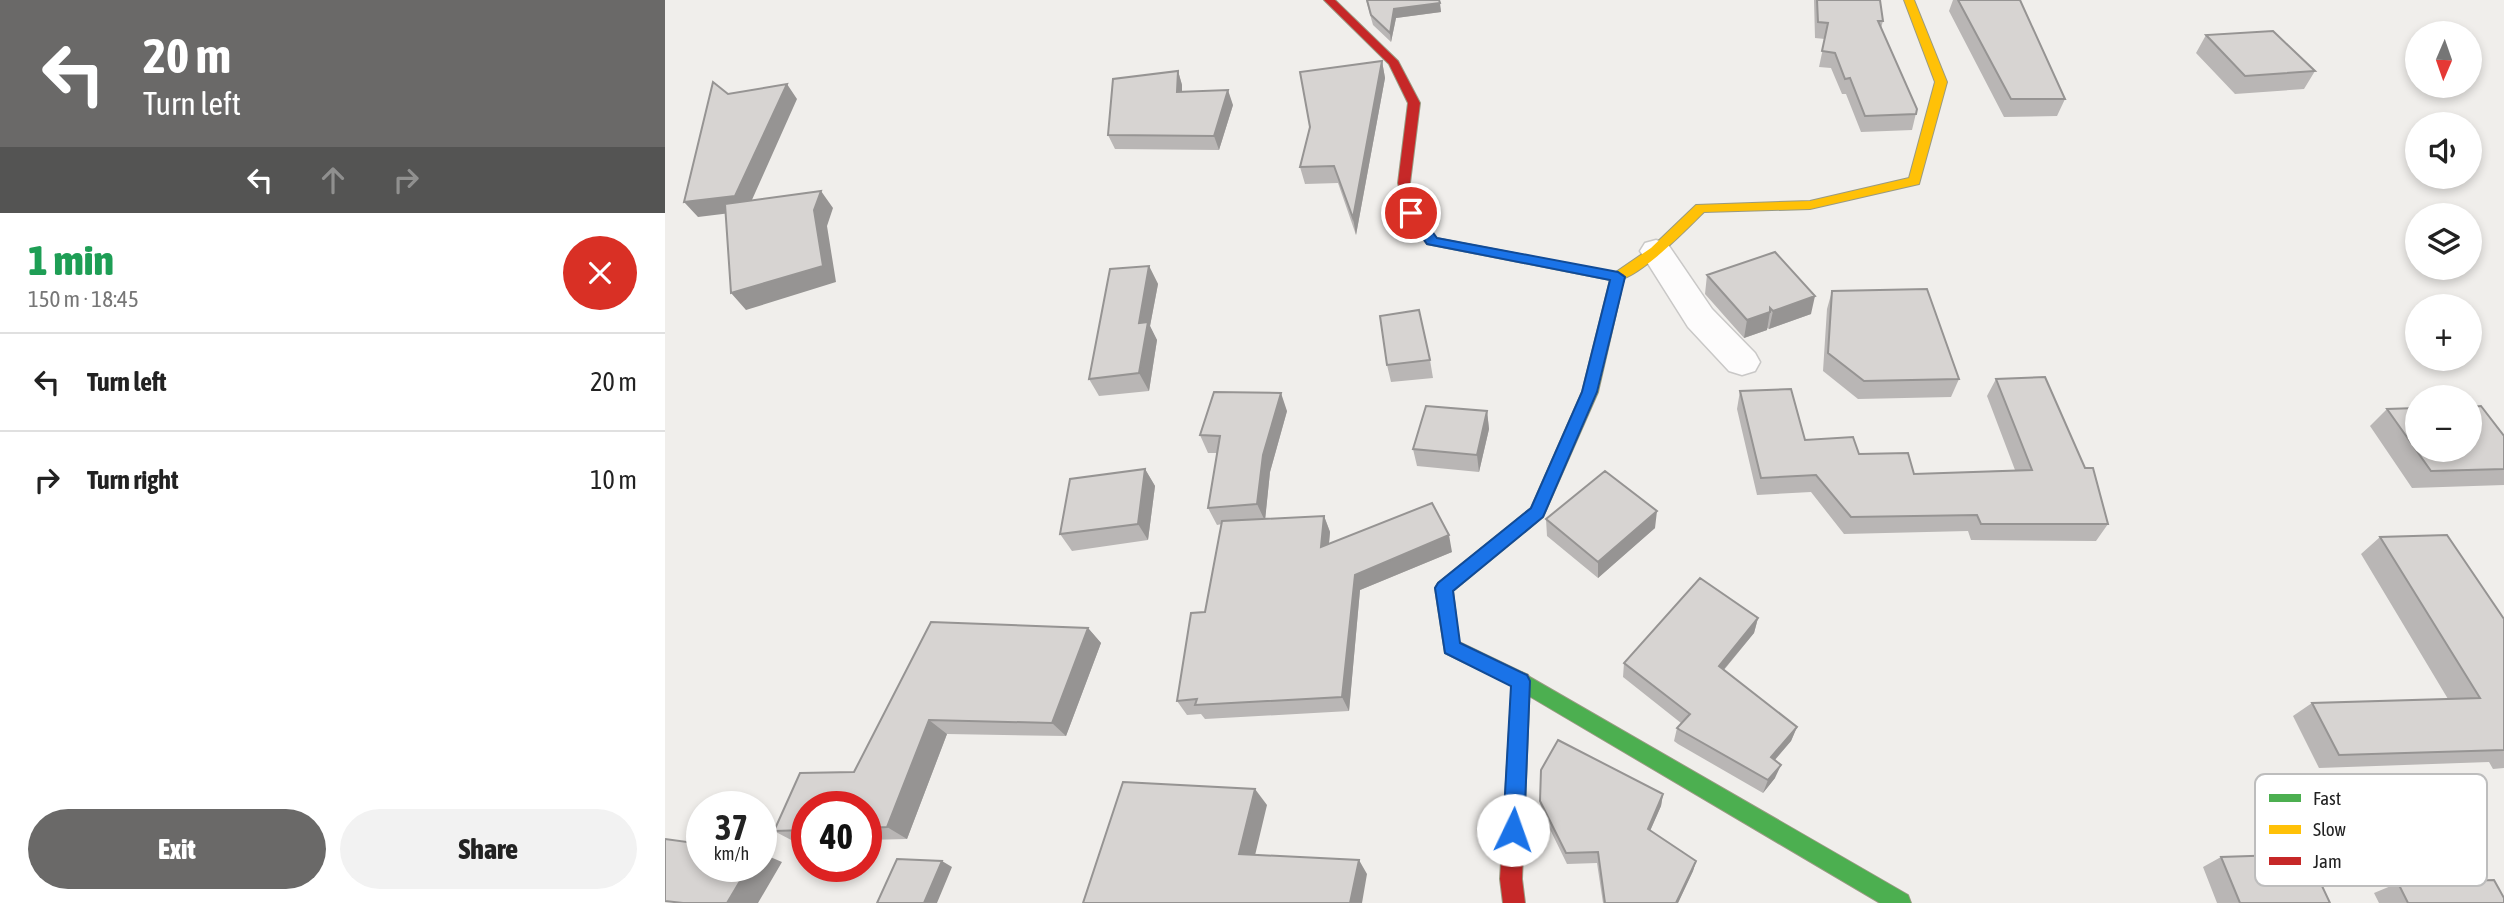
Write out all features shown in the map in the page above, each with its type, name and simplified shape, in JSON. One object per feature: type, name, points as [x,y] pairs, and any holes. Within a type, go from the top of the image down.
[{"type":"street","points":[[1329,0],[1394,63],[1414,103],[1404,183],[1411,213],[1432,241],[1618,277]]},
{"type":"street","points":[[1900,903],[1521,681],[1451,648],[1444,588],[1537,512],[1590,392],[1618,277],[1657,251],[1700,208],[1810,205],[1915,181],[1941,82],[1909,0]]},
{"type":"street","points":[[1657,251],[1700,318],[1742,362]]},
{"type":"street","points":[[1514,903],[1511,879],[1521,681]]},
{"type":"building","points":[[1367,0],[1439,0],[1440,3],[1394,9],[1390,33],[1371,15]]},
{"type":"building","points":[[1817,0],[1880,0],[1883,21],[1878,21],[1917,109],[1916,114],[1865,116],[1850,78],[1845,79],[1835,53],[1822,51],[1828,23],[1818,22]]},
{"type":"building","points":[[1958,0],[2020,0],[2065,99],[2011,99]]},
{"type":"building","points":[[2273,31],[2315,71],[2245,76],[2206,35]]},
{"type":"building","points":[[1382,61],[1353,218],[1334,166],[1300,167],[1310,127],[1300,72]]},
{"type":"building","points":[[1178,71],[1177,92],[1228,90],[1214,136],[1108,135],[1113,79]]},
{"type":"building","points":[[713,82],[728,94],[787,84],[735,196],[684,202]]},
{"type":"building","points":[[821,191],[814,210],[823,266],[731,293],[725,204]]},
{"type":"building","points":[[1775,252],[1815,296],[1773,311],[1770,308],[1770,312],[1747,320],[1707,275]]},
{"type":"building","points":[[1149,266],[1139,323],[1148,322],[1139,373],[1089,379],[1110,269]]},
{"type":"building","points":[[1927,289],[1959,379],[1864,381],[1828,353],[1832,291]]},
{"type":"building","points":[[1419,310],[1430,360],[1387,365],[1380,316]]},
{"type":"building","points":[[2045,377],[2085,468],[2093,468],[2108,524],[1981,524],[1977,515],[1851,517],[1816,475],[1761,478],[1740,391],[1791,389],[1805,440],[1853,437],[1859,454],[1908,453],[1914,474],[2032,470],[1996,379]]},
{"type":"building","points":[[1214,392],[1281,393],[1263,455],[1257,504],[1208,508],[1220,436],[1200,435]]},
{"type":"building","points":[[1426,406],[1487,411],[1477,455],[1413,449]]},
{"type":"building","points":[[2482,407],[2504,436],[2504,469],[2431,471],[2425,462],[2482,462]]},
{"type":"building","points":[[2405,408],[2405,434],[2387,409]]},
{"type":"building","points":[[1145,469],[1138,524],[1060,534],[1070,479]]},
{"type":"building","points":[[1605,471],[1657,511],[1598,562],[1546,519]]},
{"type":"building","points":[[1432,503],[1449,535],[1355,575],[1342,697],[1195,705],[1197,699],[1177,701],[1191,613],[1205,612],[1222,521],[1324,516],[1321,547]]},
{"type":"building","points":[[2447,535],[2504,619],[2504,750],[2339,755],[2312,703],[2480,698],[2380,537]]},
{"type":"building","points":[[1700,578],[1758,618],[1719,666],[1797,727],[1771,757],[1781,765],[1768,780],[1677,728],[1690,714],[1624,663]]},
{"type":"building","points":[[931,622],[1088,628],[1052,723],[929,720],[887,827],[882,827],[882,791],[792,791],[800,773],[854,772]]},
{"type":"building","points":[[1558,740],[1663,794],[1648,829],[1696,861],[1676,903],[1605,903],[1598,852],[1566,853],[1540,801],[1541,770]]},
{"type":"building","points":[[1123,782],[1255,789],[1239,854],[1359,860],[1350,903],[1083,903]]},
{"type":"building","points":[[791,793],[791,830],[777,831],[777,824]]},
{"type":"building","points":[[665,839],[686,842],[686,882],[739,882],[727,903],[665,901]]},
{"type":"building","points":[[2255,856],[2255,886],[2322,886],[2330,903],[2240,903],[2221,857]]},
{"type":"building","points":[[897,859],[942,861],[924,903],[877,903]]},
{"type":"building","points":[[2487,880],[2494,880],[2504,903],[2408,903],[2400,886],[2487,886]]},
{"type":"traffic: fast","points":[[1521,681],[1900,903]]},
{"type":"traffic: slow","points":[[1618,277],[1656,251],[1701,208],[1810,205],[1915,181],[1941,82],[1909,0]]},
{"type":"traffic: slow","points":[[1521,681],[1451,647],[1444,588],[1537,512],[1590,392],[1614,292]]},
{"type":"traffic: jam","points":[[1329,0],[1394,63],[1414,103],[1404,183],[1411,213],[1432,241],[1618,277],[1614,292]]},
{"type":"traffic: jam","points":[[1514,903],[1511,879],[1521,681]]},
{"type":"route","points":[[1411,213],[1432,241],[1618,277],[1590,392],[1537,512],[1444,588],[1451,648],[1521,681],[1513,830]]}]
